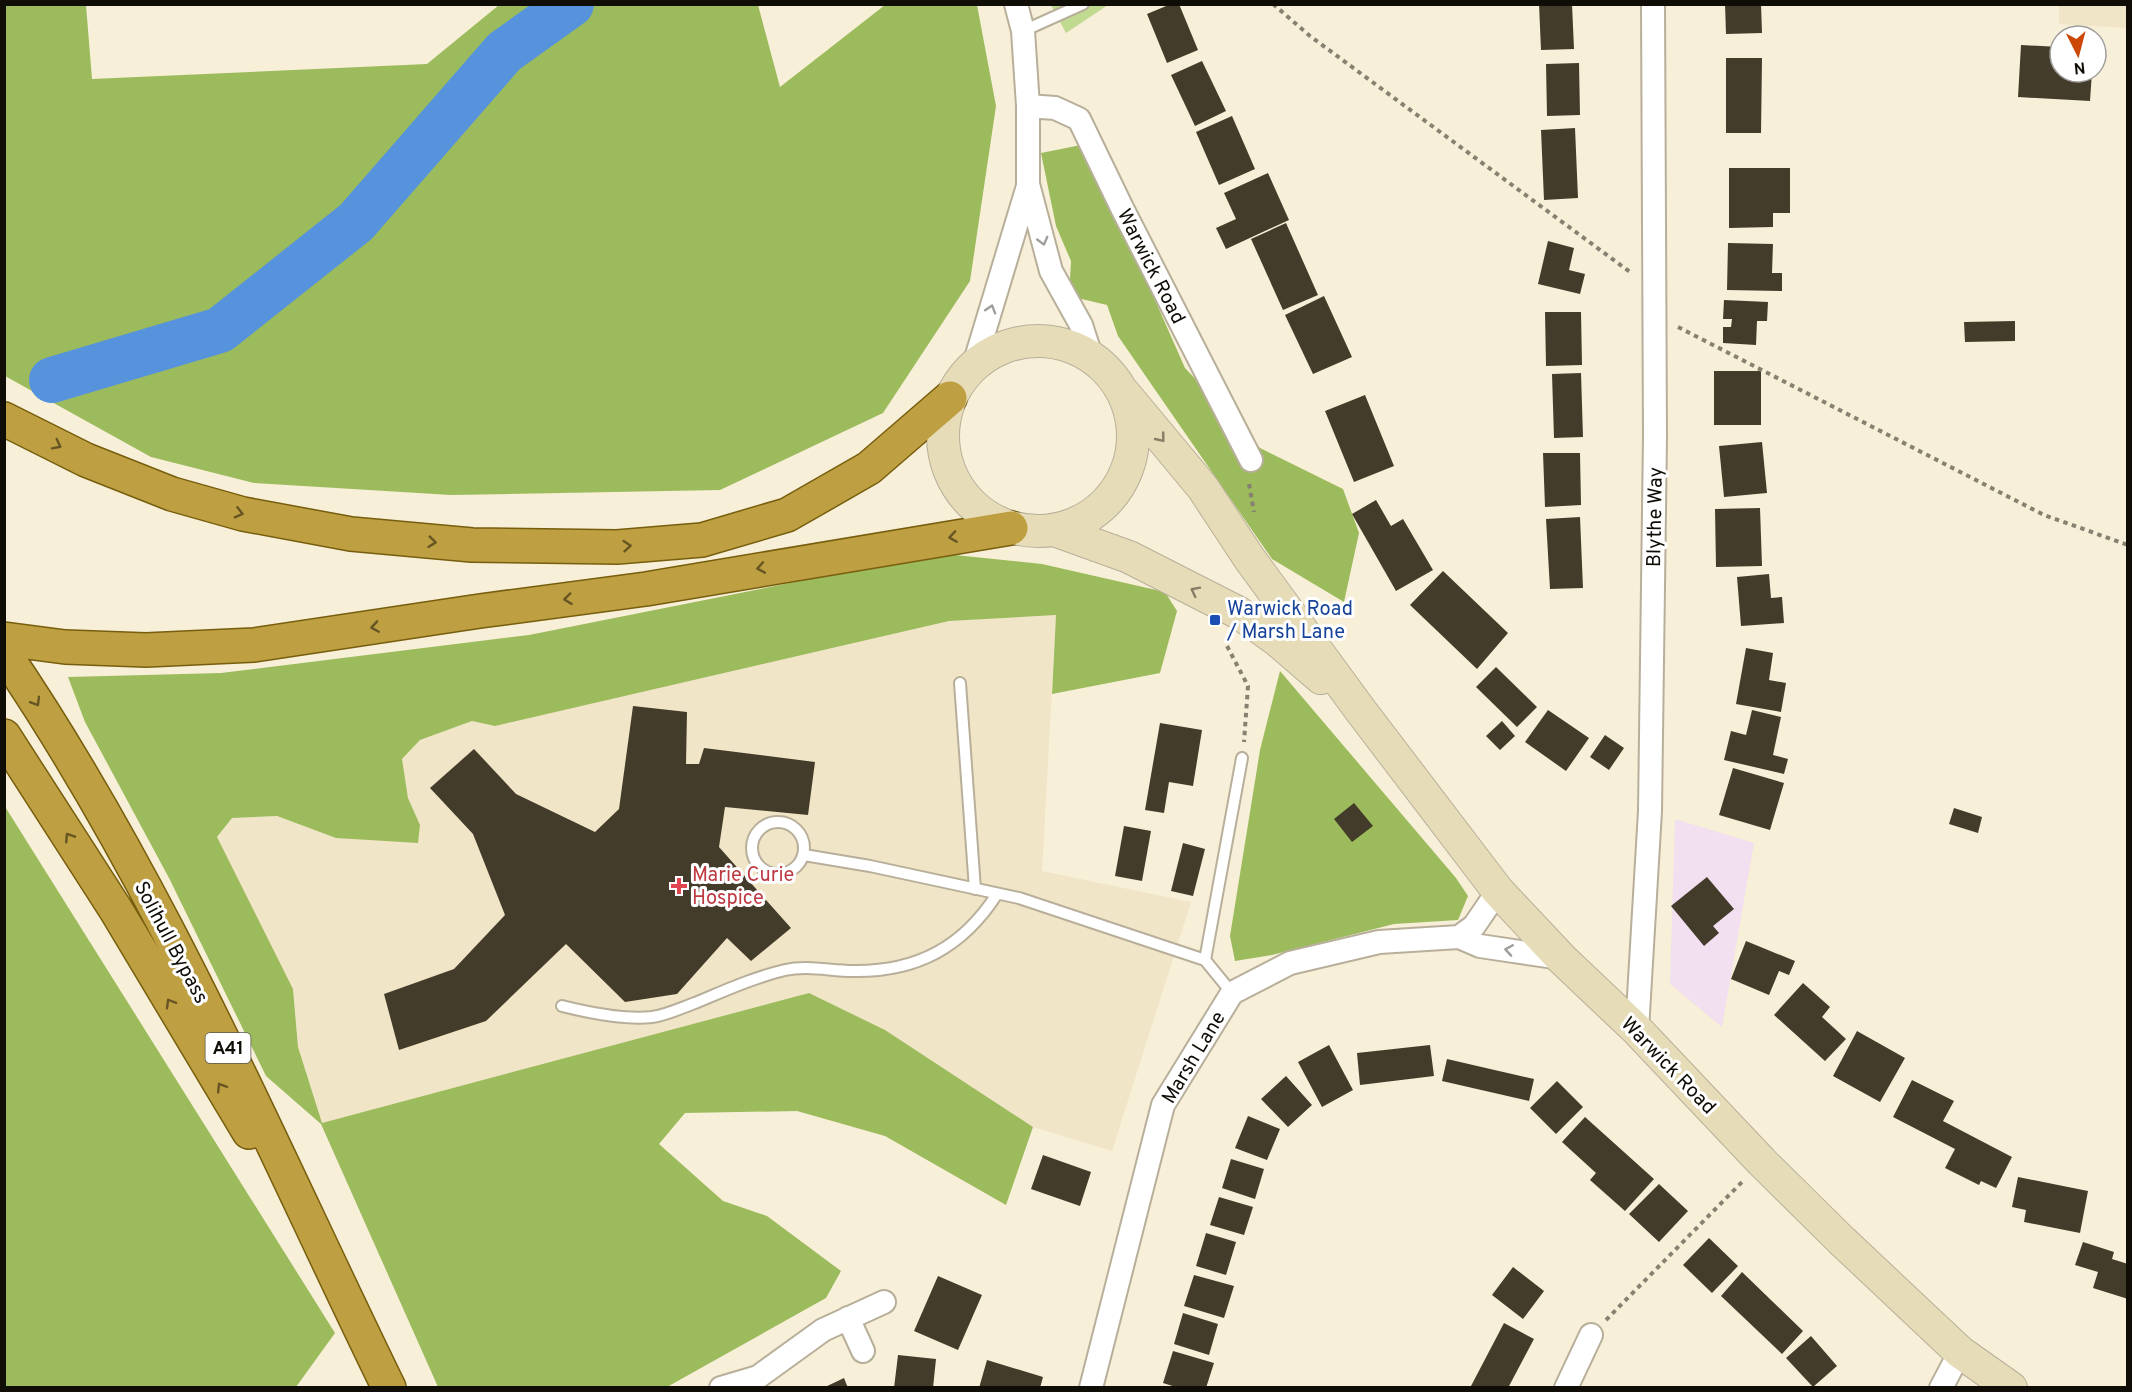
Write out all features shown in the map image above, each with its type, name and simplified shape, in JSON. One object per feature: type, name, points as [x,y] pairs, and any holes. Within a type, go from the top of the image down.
[{"type":"highway","points":[[4,419],[86,460],[172,494],[243,514],[351,534],[472,545],[617,547],[702,540],[787,515],[869,468],[950,398]]},
{"type":"highway","points":[[4,639],[65,647],[147,650],[254,645],[646,589],[1011,528]]},
{"type":"highway","name":"Solihull Bypass","points":[[4,653],[128,857],[241,1073],[318,1243],[389,1388]]},
{"type":"highway","name":"Solihull Bypass","points":[[4,736],[116,910],[200,1054],[318,1243]]},
{"type":"main road","points":[[1031,340],[1063,343],[1091,356],[1110,372],[1124,393],[1133,421],[1133,451],[1124,479],[1106,503],[1082,521],[1054,530],[1032,532],[1011,528],[982,514],[959,491],[945,462],[942,429],[950,398],[960,380],[974,364],[1001,348],[1031,340]]},
{"type":"main road","name":"Warwick Road","points":[[1124,393],[1203,488],[1249,558],[1361,711],[1498,891],[1561,958],[1637,1030],[1762,1162],[1960,1352],[2011,1388]]},
{"type":"main road","name":"Warwick Road","points":[[1054,530],[1129,557],[1239,613],[1278,641],[1361,711]]},
{"type":"street","points":[[1016,4],[1023,32],[1028,106],[1028,184],[1051,271],[1081,325],[1091,356]]},
{"type":"street","name":"Blythe Way","points":[[1637,1030],[1650,811],[1655,322],[1653,4]]},
{"type":"street","name":"Warwick Road","points":[[1028,106],[1055,108],[1080,119],[1122,208],[1251,460]]},
{"type":"street","points":[[974,364],[1028,184]]},
{"type":"street","points":[[1459,937],[1474,926],[1498,891]]},
{"type":"street","name":"Marsh Lane","points":[[1090,1388],[1163,1105],[1232,993],[1290,963],[1379,942],[1459,937],[1480,946],[1561,958]]},
{"type":"street","points":[[721,1388],[758,1377],[823,1330],[884,1302]]},
{"type":"street","points":[[848,1318],[863,1351]]},
{"type":"street","points":[[1566,1388],[1591,1335]]},
{"type":"street","points":[[1941,1388],[1960,1352]]},
{"type":"lane","points":[[1023,32],[1083,4]]},
{"type":"lane","points":[[960,683],[975,889]]},
{"type":"lane","points":[[1205,960],[1242,758]]},
{"type":"lane","points":[[774,822],[783,822],[798,830],[803,837],[804,855],[795,869],[778,875],[762,870],[756,863],[751,846],[759,830],[774,822]]},
{"type":"lane","points":[[804,855],[1019,898],[1205,960],[1232,993]]},
{"type":"lane","points":[[562,1006],[616,1016],[653,1017],[784,970],[807,967],[851,971],[889,971],[921,961],[963,937],[983,917],[997,894]]},
{"type":"path","points":[[1273,4],[1310,36],[1654,290]]},
{"type":"path","points":[[1655,322],[1684,329],[2044,515],[2127,545]]},
{"type":"path","points":[[1591,1335],[1762,1162]]},
{"type":"shaded area","points":[[2059,5],[2127,5],[2127,28],[2108,27],[2108,24],[2059,24]]},
{"type":"shaded area","name":"Marie Curie Hospice","points":[[1056,615],[1042,871],[1191,902],[1112,1151],[1033,1127],[885,1030],[809,993],[321,1124],[298,1047],[293,989],[217,838],[232,818],[277,816],[336,838],[420,825],[408,798],[402,759],[420,740],[472,721],[495,726],[949,621]]},
{"type":"shaded area","points":[[1675,819],[1754,843],[1722,1027],[1670,984]]},
{"type":"green space","points":[[5,4],[86,5],[92,79],[427,64],[499,5],[758,5],[780,87],[885,5],[977,5],[996,106],[970,281],[883,413],[720,490],[451,495],[254,483],[151,457],[5,376]]},
{"type":"green space","points":[[1051,5],[1108,5],[1066,33]]},
{"type":"green space","points":[[1086,144],[1185,368],[1260,448],[1343,489],[1359,533],[1344,602],[1272,559],[1118,336],[1107,305],[1069,296],[1071,261],[1056,226],[1041,153]]},
{"type":"green space","points":[[955,555],[1042,564],[1165,592],[1177,611],[1160,673],[1052,694],[1056,615],[949,621],[495,726],[472,721],[420,740],[402,759],[408,798],[420,825],[418,843],[336,838],[277,816],[232,818],[217,837],[293,989],[298,1047],[322,1123],[809,993],[885,1030],[1033,1127],[1006,1205],[885,1136],[797,1111],[685,1113],[659,1144],[723,1201],[767,1216],[841,1271],[826,1298],[667,1387],[438,1387],[321,1124],[266,1076],[169,878],[85,722],[68,677],[221,673],[529,635],[810,579]]},
{"type":"green space","points":[[1280,671],[1456,878],[1468,896],[1458,920],[1394,924],[1272,955],[1235,961],[1230,936],[1260,750]]},
{"type":"green space","points":[[4,805],[335,1333],[296,1387],[5,1387]]},
{"type":"building","points":[[1171,4],[1179,4],[1198,50],[1167,63],[1147,14]]},
{"type":"building","points":[[1539,4],[1572,4],[1574,49],[1541,50]]},
{"type":"building","points":[[1725,4],[1761,4],[1762,33],[1726,34]]},
{"type":"building","points":[[2021,45],[2048,46],[2048,84],[2091,84],[2090,101],[2018,97]]},
{"type":"building","points":[[1726,58],[1762,58],[1761,133],[1726,133]]},
{"type":"building","points":[[1202,61],[1226,111],[1195,126],[1171,75]]},
{"type":"building","points":[[1579,63],[1580,115],[1547,116],[1546,64]]},
{"type":"building","points":[[1232,116],[1255,169],[1219,185],[1196,132]]},
{"type":"building","points":[[1575,128],[1578,198],[1544,200],[1541,130]]},
{"type":"building","points":[[1729,168],[1790,168],[1790,213],[1773,213],[1773,227],[1729,228]]},
{"type":"building","points":[[1268,173],[1289,220],[1226,249],[1216,228],[1236,219],[1224,193]]},
{"type":"building","points":[[1286,223],[1318,295],[1283,310],[1251,239]]},
{"type":"building","points":[[1548,241],[1574,248],[1569,270],[1585,274],[1580,294],[1538,284]]},
{"type":"building","points":[[1728,243],[1773,244],[1772,273],[1782,273],[1782,291],[1727,290]]},
{"type":"building","points":[[1324,296],[1352,357],[1313,374],[1285,315]]},
{"type":"building","points":[[1724,300],[1768,302],[1767,321],[1757,321],[1756,345],[1723,343],[1723,327],[1731,327],[1732,319],[1723,319]]},
{"type":"building","points":[[1545,312],[1581,312],[1582,365],[1546,366]]},
{"type":"building","points":[[2015,321],[2015,341],[1965,342],[1964,322]]},
{"type":"building","points":[[1714,371],[1761,371],[1761,425],[1714,425]]},
{"type":"building","points":[[1581,373],[1583,437],[1554,438],[1552,374]]},
{"type":"building","points":[[1365,395],[1394,466],[1354,482],[1325,411]]},
{"type":"building","points":[[1762,442],[1767,493],[1724,497],[1719,446]]},
{"type":"building","points":[[1543,453],[1580,453],[1581,505],[1545,507]]},
{"type":"building","points":[[1376,500],[1391,526],[1403,519],[1433,570],[1396,591],[1352,514]]},
{"type":"building","points":[[1760,508],[1762,566],[1716,567],[1715,509]]},
{"type":"building","points":[[1580,517],[1583,588],[1550,589],[1546,519]]},
{"type":"building","points":[[1443,571],[1508,633],[1477,669],[1410,605]]},
{"type":"building","points":[[1769,574],[1771,598],[1782,597],[1784,623],[1741,626],[1737,577]]},
{"type":"building","points":[[1746,648],[1773,653],[1769,680],[1786,683],[1781,712],[1736,704]]},
{"type":"building","points":[[1496,667],[1537,707],[1517,727],[1476,687]]},
{"type":"building","points":[[633,706],[687,712],[686,764],[699,764],[704,748],[815,762],[808,815],[725,807],[719,847],[791,928],[751,961],[727,938],[677,994],[625,1002],[566,944],[486,1021],[399,1050],[384,994],[454,969],[505,915],[473,834],[430,788],[474,749],[516,794],[595,832],[619,809]]},
{"type":"building","points":[[1548,710],[1589,738],[1566,771],[1525,742]]},
{"type":"building","points":[[1752,710],[1781,717],[1773,755],[1788,759],[1784,774],[1724,760],[1731,731],[1746,735]]},
{"type":"building","points":[[1502,721],[1515,736],[1500,750],[1486,736]]},
{"type":"building","points":[[1160,723],[1202,730],[1193,786],[1169,782],[1164,813],[1145,810]]},
{"type":"building","points":[[1605,735],[1624,748],[1609,770],[1590,757]]},
{"type":"building","points":[[1733,768],[1784,783],[1770,830],[1719,815]]},
{"type":"building","points":[[1354,803],[1373,826],[1352,842],[1334,819]]},
{"type":"building","points":[[1954,808],[1982,817],[1978,833],[1949,824]]},
{"type":"building","points":[[1124,826],[1151,831],[1142,881],[1115,876]]},
{"type":"building","points":[[1183,843],[1205,849],[1193,896],[1171,891]]},
{"type":"building","points":[[1707,877],[1734,909],[1713,926],[1719,933],[1704,946],[1671,906]]},
{"type":"building","points":[[1746,941],[1795,961],[1789,975],[1779,971],[1769,995],[1731,979]]},
{"type":"building","points":[[1803,983],[1830,1007],[1822,1017],[1846,1039],[1825,1061],[1774,1015]]},
{"type":"building","points":[[1857,1031],[1905,1058],[1880,1102],[1833,1076]]},
{"type":"building","points":[[1329,1045],[1353,1090],[1322,1107],[1298,1062]]},
{"type":"building","points":[[1430,1045],[1434,1076],[1360,1085],[1357,1053]]},
{"type":"building","points":[[1447,1059],[1534,1079],[1529,1101],[1442,1081]]},
{"type":"building","points":[[1286,1076],[1312,1105],[1288,1127],[1261,1099]]},
{"type":"building","points":[[1912,1080],[1954,1101],[1943,1121],[2012,1157],[1996,1188],[1981,1181],[1979,1185],[1945,1168],[1955,1149],[1893,1117]]},
{"type":"building","points":[[1557,1081],[1583,1107],[1556,1134],[1530,1108]]},
{"type":"building","points":[[1248,1116],[1280,1129],[1267,1160],[1235,1148]]},
{"type":"building","points":[[1585,1117],[1654,1179],[1625,1211],[1590,1180],[1596,1173],[1562,1142]]},
{"type":"building","points":[[1043,1155],[1091,1172],[1080,1206],[1031,1189]]},
{"type":"building","points":[[1231,1159],[1264,1169],[1255,1199],[1222,1188]]},
{"type":"building","points":[[2018,1177],[2088,1191],[2080,1233],[2024,1222],[2026,1210],[2012,1207]]},
{"type":"building","points":[[1659,1184],[1688,1211],[1659,1242],[1629,1214]]},
{"type":"building","points":[[1219,1197],[1253,1207],[1244,1235],[1210,1225]]},
{"type":"building","points":[[1206,1233],[1236,1242],[1226,1275],[1196,1266]]},
{"type":"building","points":[[1709,1238],[1738,1266],[1712,1293],[1683,1265]]},
{"type":"building","points":[[2083,1242],[2114,1252],[2112,1259],[2128,1264],[2128,1299],[2093,1288],[2098,1272],[2075,1265]]},
{"type":"building","points":[[1513,1267],[1544,1291],[1523,1319],[1492,1295]]},
{"type":"building","points":[[1742,1272],[1803,1331],[1782,1354],[1721,1296]]},
{"type":"building","points":[[1194,1275],[1234,1286],[1224,1318],[1184,1306]]},
{"type":"building","points":[[938,1276],[982,1295],[958,1350],[914,1331]]},
{"type":"building","points":[[1183,1313],[1218,1324],[1209,1355],[1174,1344]]},
{"type":"building","points":[[1504,1323],[1534,1339],[1508,1388],[1474,1388],[1471,1386]]},
{"type":"building","points":[[1811,1336],[1837,1366],[1813,1387],[1786,1358]]},
{"type":"building","points":[[1173,1351],[1214,1363],[1206,1388],[1179,1388],[1163,1383]]},
{"type":"building","points":[[898,1355],[936,1359],[933,1388],[894,1388]]},
{"type":"building","points":[[987,1360],[1043,1377],[1040,1388],[979,1388]]},
{"type":"building","points":[[844,1378],[848,1388],[823,1388]]},
{"type":"waterway","points":[[52,380],[220,330],[356,222],[504,52],[571,4]]},
{"type":"place","name":"Warwick Road / Marsh Lane","points":[[1215,620]]},
{"type":"place","name":"Marie Curie Hospice","points":[[679,886]]}]
